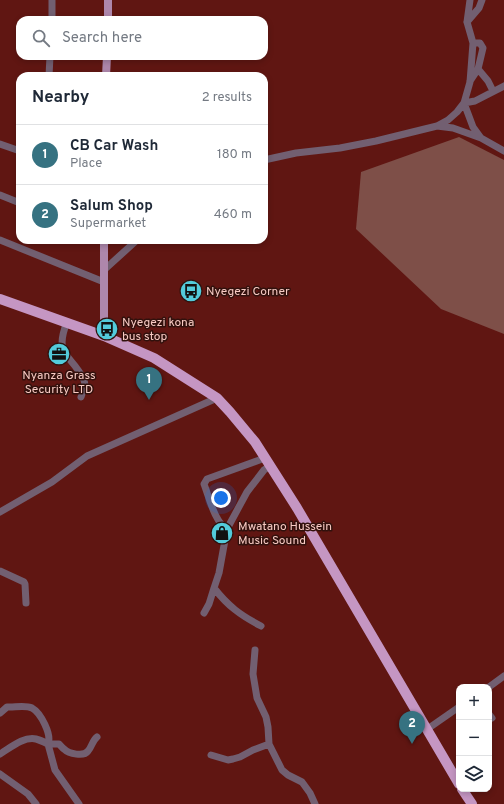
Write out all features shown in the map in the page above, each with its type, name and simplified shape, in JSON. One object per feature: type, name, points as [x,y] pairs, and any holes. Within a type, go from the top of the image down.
[{"type":"highway","points":[[0,299],[68,322],[154,358],[217,398],[255,442],[305,521],[456,779]]},
{"type":"highway","points":[[464,792],[469,803]]},
{"type":"main road","points":[[108,0],[108,16]]},
{"type":"main road","points":[[106,72],[107,60]]},
{"type":"main road","points":[[104,244],[104,336]]},
{"type":"street","points":[[52,0],[52,16]]},
{"type":"street","points":[[268,159],[296,153],[362,144],[437,126],[448,120],[464,103],[470,82],[473,43],[468,22],[470,0]]},
{"type":"street","points":[[468,22],[479,8],[482,0]]},
{"type":"street","points":[[470,82],[478,69],[483,48],[480,43],[473,43]]},
{"type":"street","points":[[49,72],[50,60]]},
{"type":"street","points":[[478,69],[488,81],[493,92]]},
{"type":"street","points":[[464,103],[475,101],[504,86]]},
{"type":"street","points":[[464,103],[473,127],[481,138]]},
{"type":"street","points":[[437,126],[453,128],[481,138],[504,151]]},
{"type":"street","points":[[0,144],[16,150]]},
{"type":"street","points":[[0,195],[16,201]]},
{"type":"street","points":[[0,240],[104,282]]},
{"type":"street","points":[[104,270],[133,244]]},
{"type":"street","points":[[68,322],[63,333],[63,348],[84,380],[85,385],[81,397]]},
{"type":"street","points":[[0,512],[52,482],[87,456],[200,407],[217,398]]},
{"type":"street","points":[[227,529],[217,520],[204,484],[205,481],[267,462]]},
{"type":"street","points":[[204,613],[209,604],[214,588],[227,529],[247,492],[264,470],[267,462]]},
{"type":"street","points":[[0,571],[26,584],[26,603]]},
{"type":"street","points":[[214,588],[236,612],[261,626]]},
{"type":"street","points":[[255,650],[253,674],[257,698],[266,717],[269,744],[282,770],[288,775],[302,782],[310,793],[314,804]]},
{"type":"street","points":[[492,684],[504,676]]},
{"type":"street","points":[[0,713],[6,707],[27,707],[33,709],[48,730],[50,741],[48,744],[55,770],[79,804]]},
{"type":"street","points":[[426,730],[456,709]]},
{"type":"street","points":[[0,754],[29,739],[37,739],[48,744],[60,744],[67,751],[85,754],[90,749],[97,737]]},
{"type":"street","points":[[211,755],[228,760],[240,757],[269,744]]},
{"type":"street","points":[[0,774],[28,794],[36,804]]},
{"type":"shaded area","points":[[459,137],[504,160],[504,334],[441,309],[356,229],[361,172]]},
{"type":"place","name":"Nyegezi Corner","points":[[191,291]]},
{"type":"place","name":"Nyegezi kona bus stop","points":[[107,329]]},
{"type":"place","name":"Nyanza Grass Security LTD","points":[[59,354]]},
{"type":"place","name":"CB Car Wash","points":[[149,400]]},
{"type":"place","name":"Mwatano Hussein Music Sound","points":[[222,533]]},
{"type":"place","name":"Salum Shop","points":[[412,744]]}]
